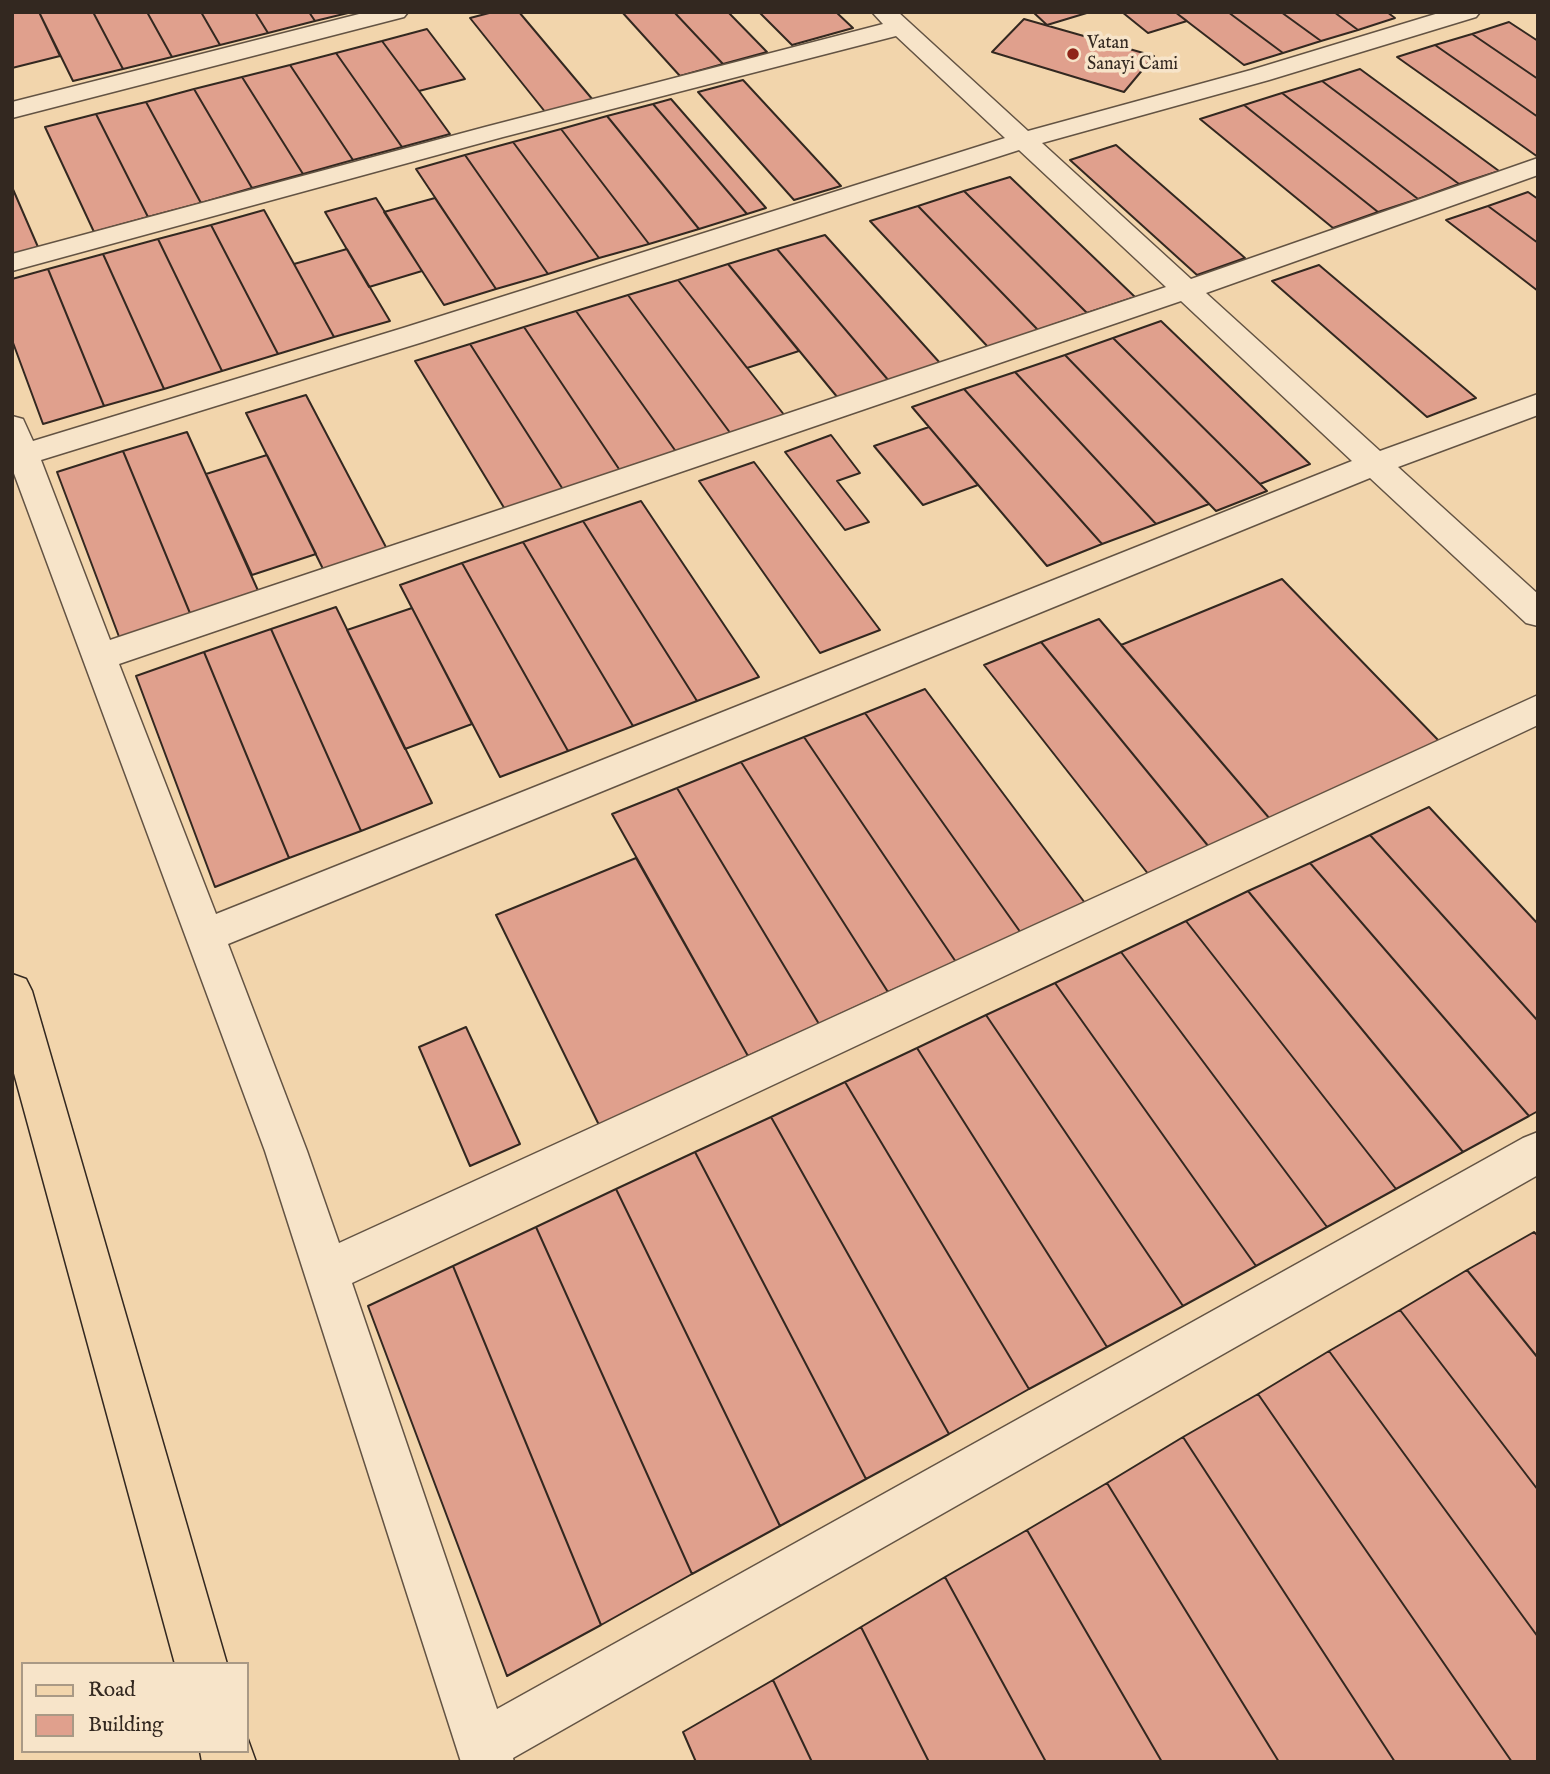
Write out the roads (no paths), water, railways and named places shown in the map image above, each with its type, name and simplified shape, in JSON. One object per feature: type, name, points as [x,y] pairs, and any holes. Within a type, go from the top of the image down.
[{"type":"main road","points":[[12,991],[200,1662]]},
{"type":"street","points":[[12,110],[397,12]]},
{"type":"street","points":[[1468,12],[1260,75],[1024,140],[413,335],[18,440],[286,1151],[485,1754],[1538,1152]]},
{"type":"street","points":[[12,263],[892,20],[1538,614]]},
{"type":"street","points":[[100,657],[1186,290],[1538,166]]},
{"type":"street","points":[[205,936],[1375,464],[1538,404]]},
{"type":"street","points":[[326,1272],[1538,709]]},
{"type":"place","name":"Vatan Sanayi Cami","points":[[1073,54]]}]
